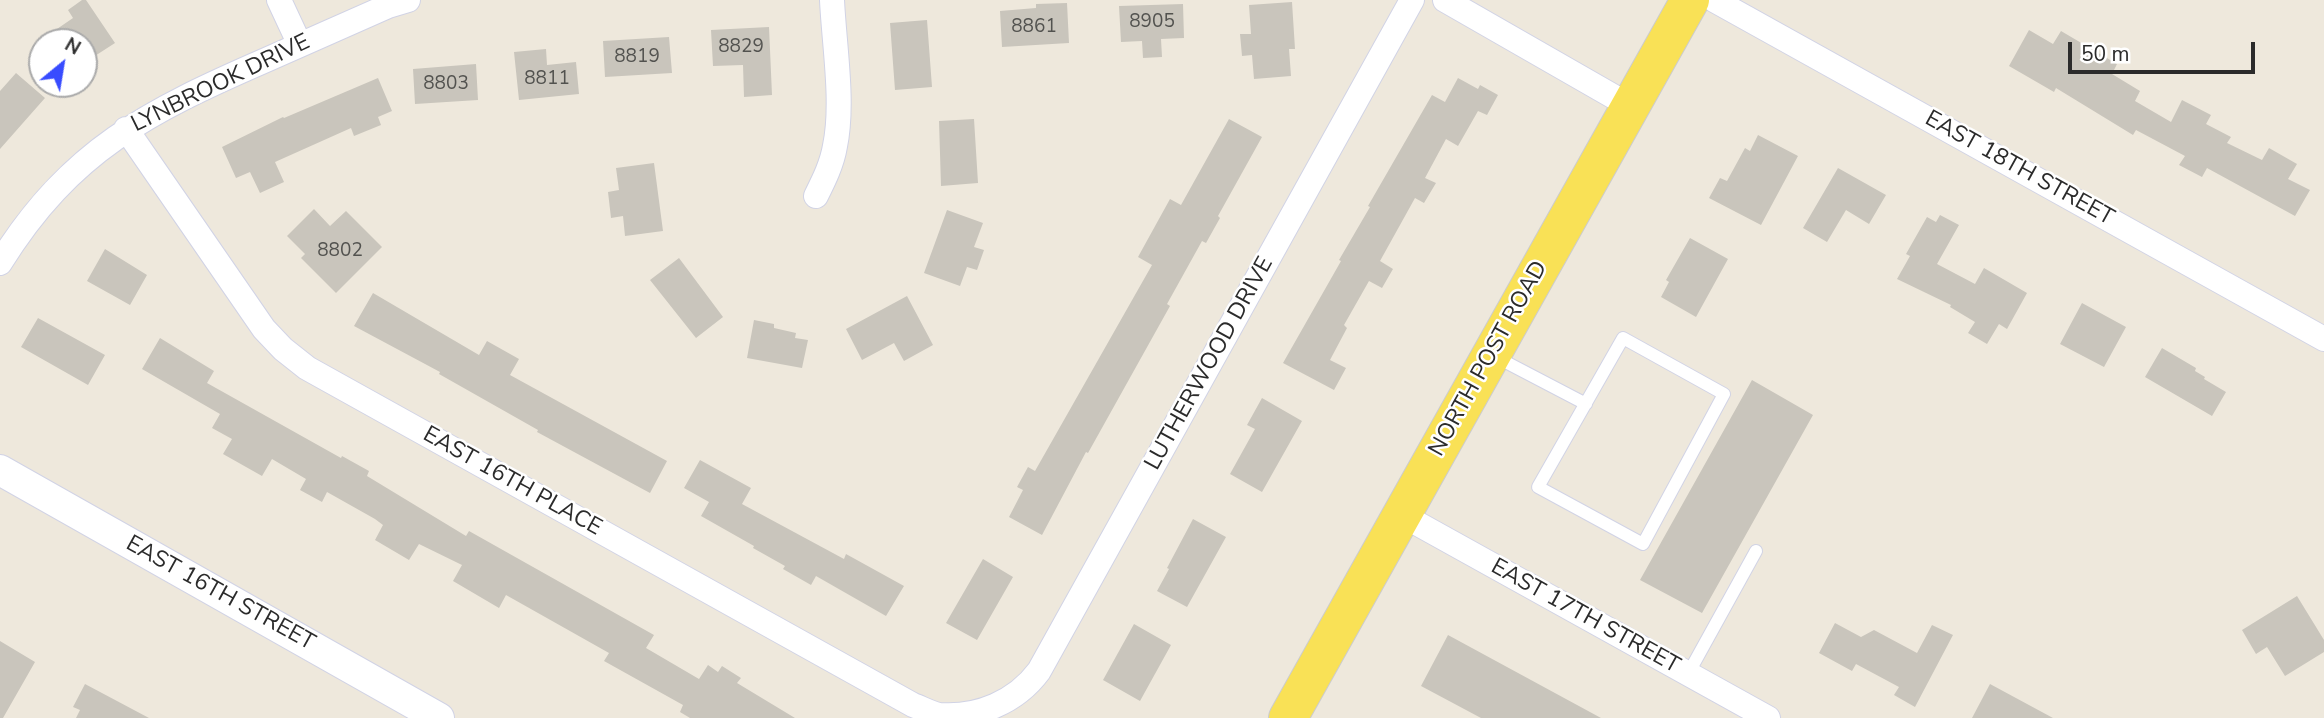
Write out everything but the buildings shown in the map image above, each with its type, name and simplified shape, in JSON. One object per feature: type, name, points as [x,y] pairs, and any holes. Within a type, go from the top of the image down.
[{"type":"main road","name":"NORTH POST ROAD","points":[[1288,718],[1690,0]]},
{"type":"street","points":[[279,0],[300,45]]},
{"type":"street","name":"LYNBROOK DRIVE","points":[[0,263],[23,228],[56,189],[85,161],[126,129],[199,89],[388,6],[408,0]]},
{"type":"street","points":[[816,196],[829,169],[838,129],[832,0]]},
{"type":"street","name":"LUTHERWOOD DRIVE","points":[[988,711],[1020,693],[1039,671],[1412,0]]},
{"type":"street","points":[[1445,0],[1630,106]]},
{"type":"street","name":"EAST 18TH STREET","points":[[1714,0],[2324,339]]},
{"type":"street","name":"EAST 16TH PLACE","points":[[126,129],[264,330],[282,349],[307,368],[913,705],[940,715],[978,714],[988,711]]},
{"type":"street","name":"EAST 16TH STREET","points":[[0,470],[439,718]]},
{"type":"street","name":"EAST 17TH STREET","points":[[1402,515],[1769,718]]},
{"type":"lane","points":[[1623,338],[1724,394],[1643,544],[1538,487],[1586,404],[1623,338]]},
{"type":"lane","points":[[1492,354],[1586,404]]},
{"type":"lane","points":[[1688,674],[1756,551]]}]
